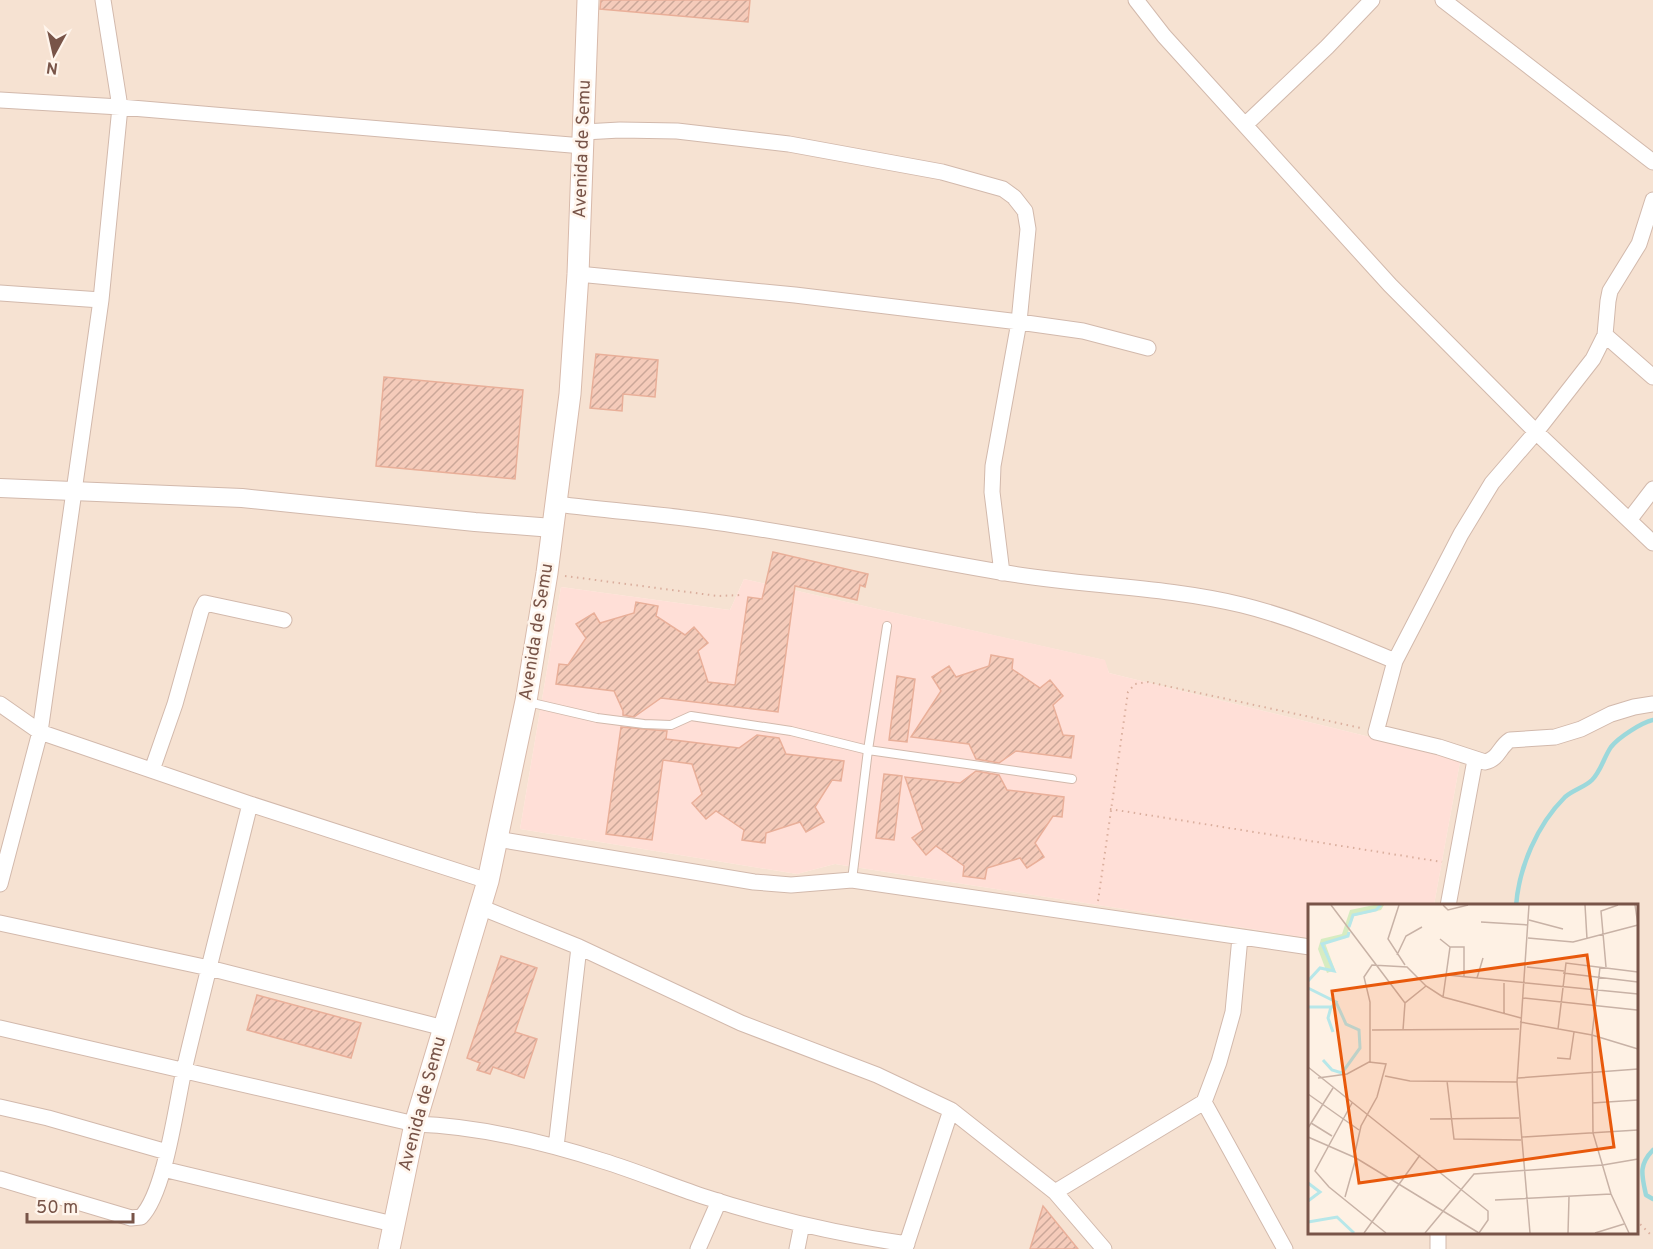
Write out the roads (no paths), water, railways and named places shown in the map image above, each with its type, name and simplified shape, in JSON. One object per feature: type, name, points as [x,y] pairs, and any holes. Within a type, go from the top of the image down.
[{"type":"main road","name":"Avenida de Semu","points":[[389,1249],[415,1124],[488,882],[526,701],[547,573],[570,394],[578,274],[588,0]]},
{"type":"street","points":[[0,884],[40,732],[101,300],[120,106],[104,0]]},
{"type":"street","points":[[1136,0],[1164,36],[1390,285],[1536,432],[1653,543]]},
{"type":"street","points":[[1245,125],[1290,84],[1372,0]]},
{"type":"street","points":[[1443,0],[1652,158]]},
{"type":"street","points":[[0,100],[120,106],[584,139],[620,130],[677,131],[789,144],[942,172],[1003,189],[1014,197],[1025,211],[1028,229],[1019,322],[993,466],[992,492],[1002,573]]},
{"type":"street","points":[[1653,200],[1639,244],[1610,291],[1605,335],[1593,359],[1536,432],[1492,483],[1461,534],[1395,661],[1376,732],[1439,747],[1475,760],[1491,760],[1497,757],[1510,740],[1555,737],[1581,729],[1611,714],[1653,704]]},
{"type":"street","points":[[578,274],[795,295],[1019,322],[1083,331],[1148,348]]},
{"type":"street","points":[[0,293],[101,300]]},
{"type":"street","points":[[1605,335],[1653,377]]},
{"type":"street","points":[[0,488],[242,498],[553,528]]},
{"type":"street","points":[[1630,519],[1653,489]]},
{"type":"street","points":[[557,504],[713,521],[857,545],[1002,573],[1170,592],[1241,605],[1324,632],[1395,661]]},
{"type":"street","points":[[152,770],[175,704],[205,603],[284,620]]},
{"type":"street","points":[[0,704],[40,732],[488,882]]},
{"type":"street","points":[[1448,904],[1475,760]]},
{"type":"street","points":[[0,1179],[131,1218],[141,1217],[147,1211],[163,1169],[184,1071],[250,804]]},
{"type":"street","points":[[497,839],[754,882],[791,885],[852,880],[1308,947]]},
{"type":"street","points":[[480,907],[579,947],[741,1023],[877,1075],[951,1110],[1055,1192],[1104,1249]]},
{"type":"street","points":[[0,923],[209,968],[444,1028]]},
{"type":"street","points":[[1055,1192],[1204,1102],[1219,1062],[1233,1012],[1240,937]]},
{"type":"street","points":[[556,1147],[579,947]]},
{"type":"street","points":[[0,1028],[415,1124],[444,1125],[556,1147],[604,1161],[719,1201],[802,1224],[906,1246],[951,1110]]},
{"type":"street","points":[[1204,1102],[1285,1249]]},
{"type":"street","points":[[0,1107],[48,1118],[167,1152]]},
{"type":"street","points":[[163,1169],[393,1224]]},
{"type":"street","points":[[698,1249],[719,1201]]},
{"type":"street","points":[[797,1249],[802,1224]]},
{"type":"lane","points":[[852,880],[868,750],[887,626]]},
{"type":"lane","points":[[526,701],[597,718],[644,724],[671,725],[691,716],[791,731],[868,750],[1072,778]]},
{"type":"waterway","points":[[1516,904],[1525,862],[1546,820],[1565,797],[1592,780],[1615,743],[1637,727],[1653,720]]},
{"type":"waterway","points":[[1653,1150],[1648,1155],[1642,1171],[1646,1195],[1653,1199]]}]
